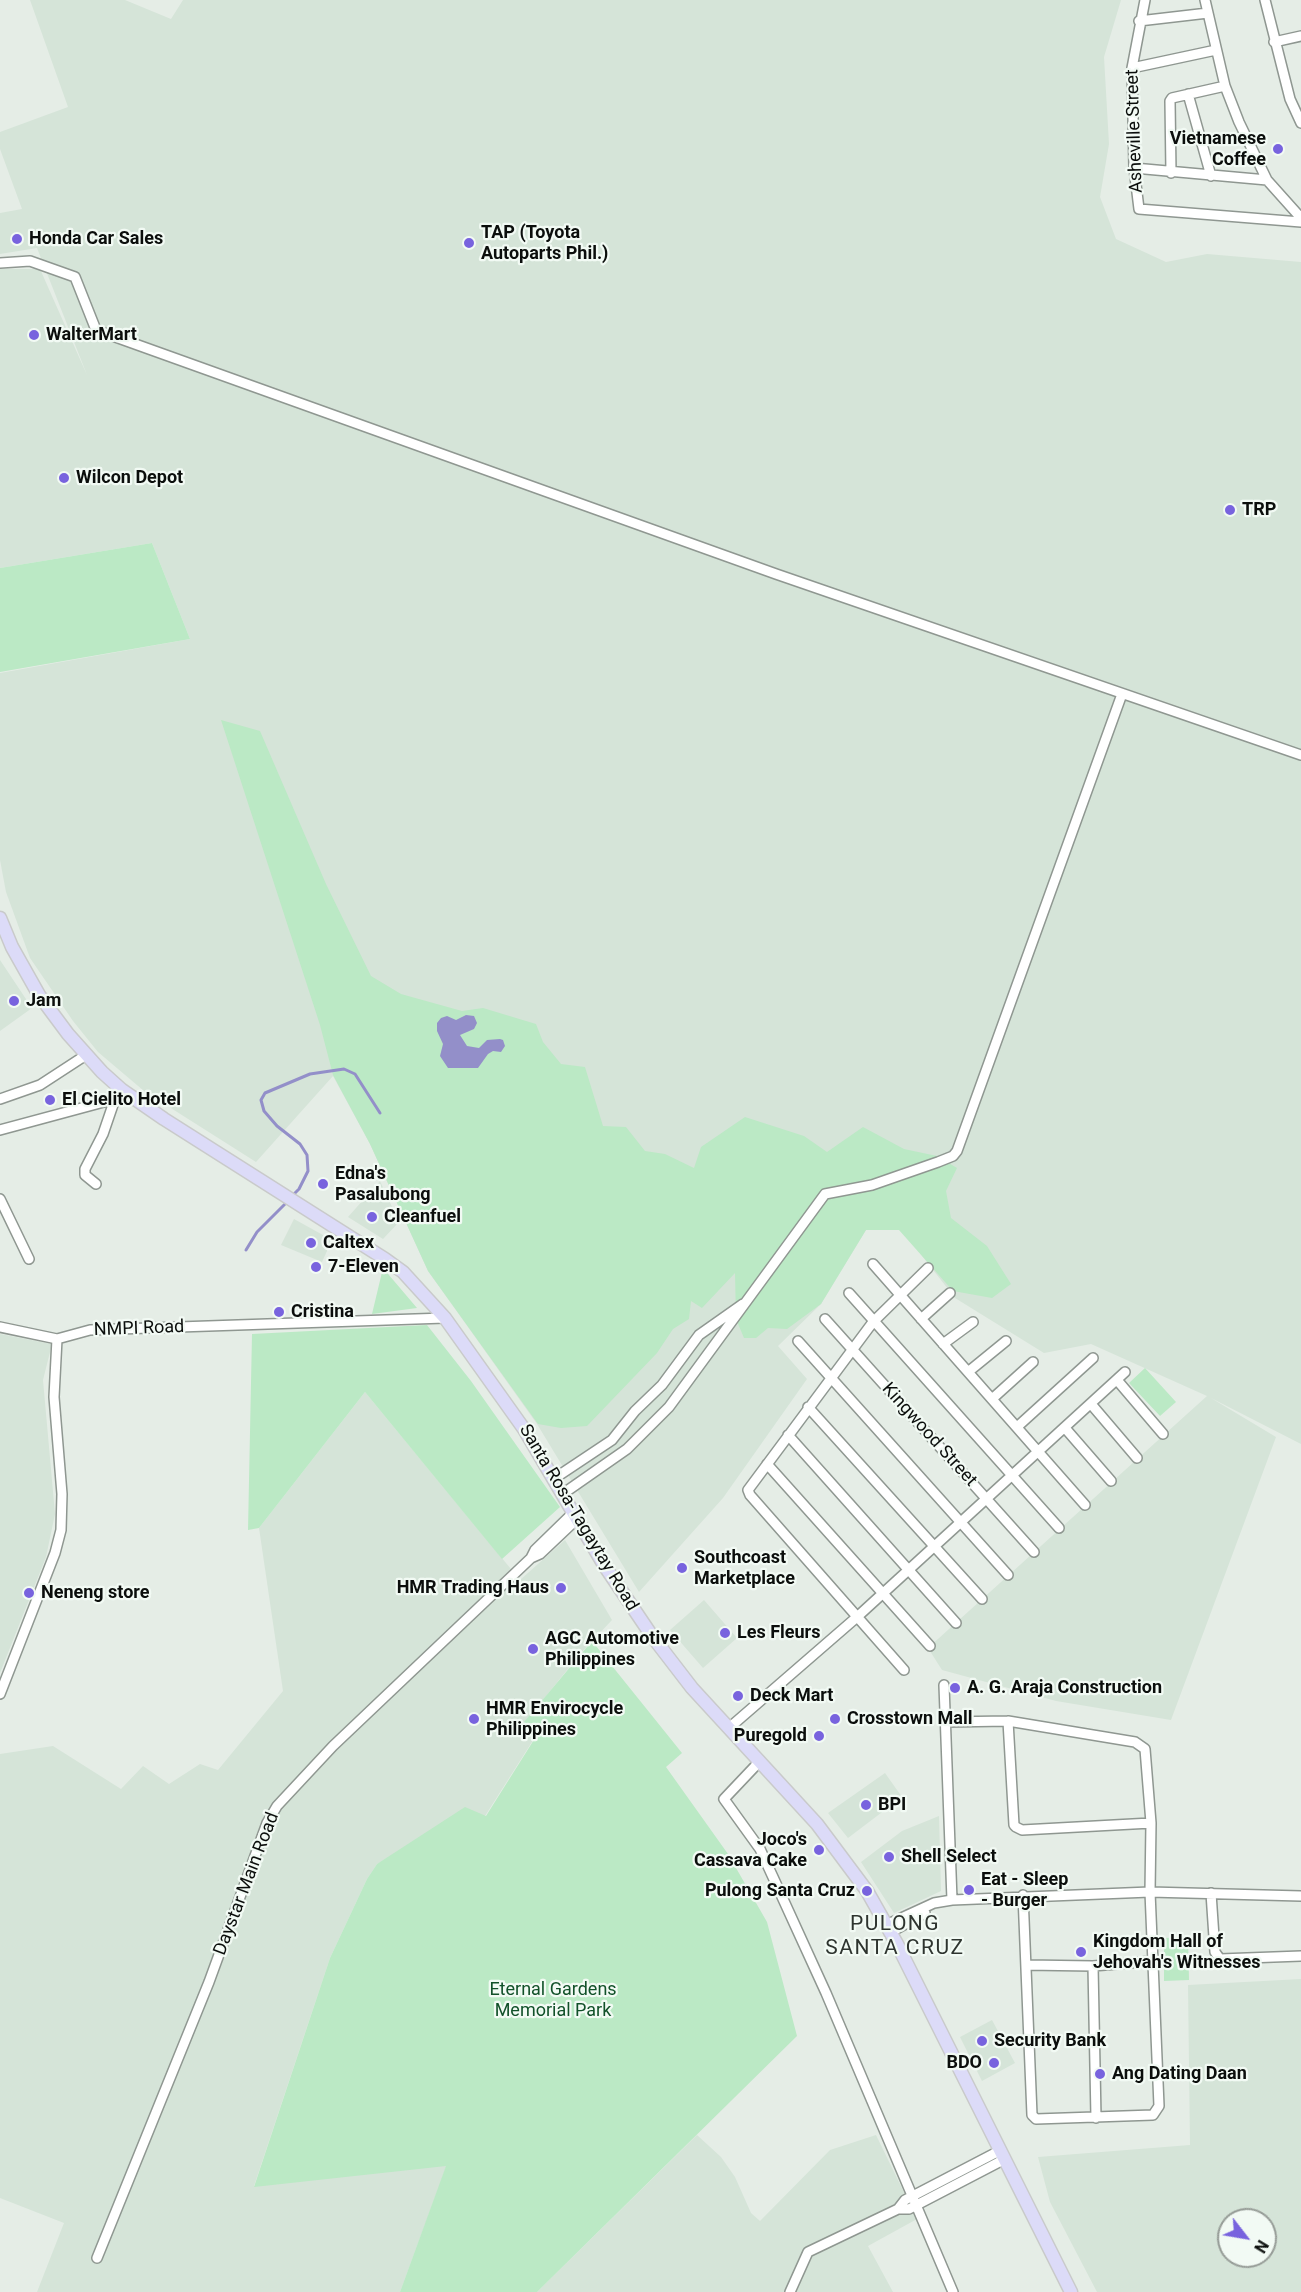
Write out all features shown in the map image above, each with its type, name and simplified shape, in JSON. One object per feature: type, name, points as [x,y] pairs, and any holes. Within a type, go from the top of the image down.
[{"type":"main road","name":"Santa Rosa-Tagaytay Road","points":[[0,918],[12,947],[39,995],[118,1094],[307,1207],[402,1272],[445,1318],[518,1420],[564,1493],[604,1565],[640,1619],[692,1688],[840,1852],[867,1891],[888,1928],[1071,2292]]},
{"type":"street","name":"Asheville Street","points":[[1145,0],[1139,21],[1132,68],[1137,204],[1144,211],[1301,220]]},
{"type":"street","points":[[1205,0],[1225,86],[1239,122],[1267,180],[1301,220]]},
{"type":"street","points":[[1264,0],[1290,99],[1301,123]]},
{"type":"street","points":[[1139,21],[1208,13]]},
{"type":"street","points":[[1275,42],[1301,36]]},
{"type":"street","points":[[1132,68],[1216,50]]},
{"type":"street","points":[[1171,173],[1168,105],[1172,98],[1225,86]]},
{"type":"street","points":[[1188,94],[1211,176]]},
{"type":"street","points":[[1134,168],[1267,180]]},
{"type":"street","points":[[0,262],[30,261],[75,277],[96,330],[776,574],[1301,755]]},
{"type":"street","points":[[564,1493],[627,1449],[669,1407],[752,1297],[825,1194],[872,1185],[953,1156],[957,1151],[1122,694]]},
{"type":"street","points":[[0,1099],[40,1085],[86,1055]]},
{"type":"street","points":[[0,1130],[118,1094]]},
{"type":"street","points":[[96,1184],[85,1175],[85,1169],[103,1134],[118,1094]]},
{"type":"street","points":[[0,1199],[29,1259]]},
{"type":"street","points":[[873,1264],[1085,1505]]},
{"type":"street","points":[[904,1670],[750,1495],[749,1485],[854,1351],[873,1322],[928,1268]]},
{"type":"street","points":[[849,1293],[1059,1528]]},
{"type":"street","points":[[921,1319],[950,1293]]},
{"type":"street","points":[[555,1478],[612,1440],[634,1411],[662,1385],[699,1335],[752,1297]]},
{"type":"street","name":"NMPI Road","points":[[57,1339],[90,1329],[445,1318]]},
{"type":"street","name":"Kingwood Street","points":[[825,1319],[1034,1552]]},
{"type":"street","points":[[943,1344],[973,1322]]},
{"type":"street","points":[[0,1328],[57,1339],[54,1397],[62,1494],[61,1530],[51,1563],[0,1694]]},
{"type":"street","points":[[798,1341],[1008,1575]]},
{"type":"street","points":[[968,1372],[1006,1341]]},
{"type":"street","points":[[1017,1427],[1093,1358]]},
{"type":"street","points":[[992,1399],[1033,1362]]},
{"type":"street","points":[[729,1728],[857,1617],[1125,1372]]},
{"type":"street","points":[[1117,1380],[1163,1434]]},
{"type":"street","points":[[1091,1404],[1137,1458]]},
{"type":"street","points":[[808,1407],[982,1599]]},
{"type":"street","points":[[1065,1428],[1111,1481]]},
{"type":"street","points":[[788,1435],[956,1623]]},
{"type":"street","points":[[766,1464],[930,1646]]},
{"type":"street","name":"Daystar Main Road","points":[[97,2258],[209,1982],[267,1823],[277,1806],[333,1746],[531,1558],[540,1554],[576,1515]]},
{"type":"street","points":[[944,1685],[947,1901]]},
{"type":"street","points":[[946,1722],[1008,1721],[1135,1742],[1145,1749],[1151,1823],[1150,1892],[1158,2110],[1153,2115],[1036,2119],[1032,2115],[1023,1895]]},
{"type":"street","points":[[1008,1721],[1014,1825],[1016,1827],[1022,1830],[1151,1823]]},
{"type":"street","points":[[760,1761],[724,1799],[760,1849],[778,1887],[953,2292]]},
{"type":"street","points":[[888,1928],[947,1901],[1023,1895],[1150,1892],[1301,1896]]},
{"type":"street","points":[[1211,1893],[1215,1952],[1220,1959],[1301,1956]]},
{"type":"street","points":[[1026,1965],[1094,1966],[1154,1961]]},
{"type":"street","points":[[1094,1966],[1096,2118]]},
{"type":"street","points":[[790,2292],[807,2252],[898,2209],[912,2196],[1003,2155]]},
{"type":"street","points":[[898,2209],[909,2209],[916,2206],[1003,2155]]},
{"type":"shaded area","points":[[30,0],[125,0],[171,19],[183,0],[1121,0],[1104,57],[1109,144],[1100,197],[1116,239],[1166,262],[1207,254],[1301,262],[1301,1444],[1211,1398],[1276,1437],[1171,1720],[1056,1701],[942,1670],[928,1648],[1207,1396],[1091,1344],[1044,1353],[955,1298],[901,1229],[866,1230],[821,1304],[778,1346],[807,1379],[723,1498],[639,1592],[537,1424],[428,1271],[370,1144],[333,1076],[256,1162],[144,1091],[98,1052],[73,1021],[30,958],[6,892],[0,860],[0,673],[190,639],[152,543],[0,568],[0,269],[40,269],[87,375],[37,248],[0,254],[0,213],[22,209],[0,149],[0,132],[68,107]]},
{"type":"shaded area","name":"Jam","points":[[0,960],[32,1008],[0,1031]]},
{"type":"shaded area","points":[[466,1015],[474,1016],[477,1023],[474,1029],[460,1035],[467,1046],[479,1048],[487,1040],[500,1039],[503,1040],[505,1046],[501,1052],[493,1051],[488,1054],[478,1068],[448,1068],[440,1056],[443,1044],[437,1031],[437,1023],[441,1018],[447,1016],[456,1020]]},
{"type":"shaded area","points":[[380,1181],[399,1222],[383,1239],[348,1217]]},
{"type":"shaded area","points":[[294,1219],[332,1240],[322,1262],[281,1245]]},
{"type":"shaded area","points":[[0,1334],[52,1344],[43,1380],[55,1514],[46,1557],[0,1673]]},
{"type":"shaded area","points":[[365,1392],[520,1580],[565,1540],[612,1620],[580,1654],[525,1722],[537,1734],[485,1816],[377,1864],[367,1879],[330,1958],[254,2186],[447,2165],[400,2292],[37,2292],[64,2223],[0,2198],[0,1754],[53,1746],[121,1789],[143,1766],[169,1784],[200,1764],[218,1770],[283,1691],[259,1528]]},
{"type":"shaded area","points":[[704,1600],[737,1638],[703,1668],[670,1630]]},
{"type":"shaded area","name":"BPI","points":[[885,1773],[902,1797],[848,1838],[828,1813]]},
{"type":"shaded area","points":[[939,1816],[941,1891],[894,1913],[861,1862],[902,1831]]},
{"type":"shaded area","points":[[1301,1979],[1301,2292],[1097,2292],[1050,2202],[1038,2157],[1190,2145],[1188,1985]]},
{"type":"shaded area","points":[[992,2020],[1015,2063],[982,2081],[960,2037]]},
{"type":"shaded area","points":[[697,2135],[721,2157],[735,2177],[751,2213],[760,2221],[830,2150],[876,2135],[917,2219],[868,2246],[893,2292],[537,2292]]},
{"type":"green space","points":[[152,543],[190,639],[0,672],[0,568]]},
{"type":"green space","points":[[221,720],[260,731],[326,884],[371,976],[401,994],[462,1011],[483,1008],[536,1024],[543,1042],[561,1064],[585,1067],[603,1126],[626,1127],[645,1151],[665,1154],[694,1168],[701,1147],[745,1117],[804,1136],[827,1152],[863,1127],[904,1149],[937,1156],[957,1168],[946,1191],[951,1218],[987,1246],[1011,1284],[992,1298],[953,1291],[899,1230],[866,1230],[821,1304],[787,1329],[768,1328],[756,1338],[744,1338],[736,1319],[735,1273],[702,1308],[691,1301],[689,1319],[673,1329],[657,1353],[587,1426],[561,1428],[538,1424],[428,1271],[370,1144],[333,1075],[320,1025]]},
{"type":"green space","points":[[383,1268],[417,1308],[372,1314]]},
{"type":"green space","points":[[427,1325],[471,1381],[560,1507],[502,1559],[365,1392],[259,1528],[248,1530],[252,1334]]},
{"type":"green space","points":[[1145,1368],[1176,1402],[1160,1416],[1129,1383]]},
{"type":"green space","name":"Eternal Gardens Memorial Park","points":[[592,1641],[682,1753],[666,1767],[728,1854],[767,1922],[797,2036],[537,2292],[400,2292],[446,2166],[254,2187],[330,1958],[367,1879],[377,1864],[465,1807],[486,1816],[537,1735],[524,1722]]},
{"type":"green space","points":[[1188,1937],[1189,1980],[1164,1981],[1164,1938]]},
{"type":"waterway","points":[[291,1197],[299,1189],[308,1171],[307,1155],[300,1144],[277,1126],[264,1111],[261,1100],[265,1093],[310,1074],[344,1069],[355,1074],[380,1113]]},
{"type":"waterway","points":[[246,1250],[257,1232],[287,1202]]},
{"type":"place","name":"Vietnamese Coffee","points":[[1278,149]]},
{"type":"place","name":"Honda Car Sales","points":[[17,239]]},
{"type":"place","name":"TAP (Toyota Autoparts Phil.)","points":[[469,243]]},
{"type":"place","name":"WalterMart","points":[[34,335]]},
{"type":"place","name":"Wilcon Depot","points":[[64,478]]},
{"type":"place","name":"TRP","points":[[1230,510]]},
{"type":"place","name":"Jam","points":[[14,1001]]},
{"type":"place","name":"El Cielito Hotel","points":[[50,1100]]},
{"type":"place","name":"Edna's Pasalubong","points":[[323,1184]]},
{"type":"place","name":"Cleanfuel","points":[[372,1217]]},
{"type":"place","name":"Caltex","points":[[311,1243]]},
{"type":"place","name":"7-Eleven","points":[[316,1267]]},
{"type":"place","name":"Cristina","points":[[279,1312]]},
{"type":"place","name":"Southcoast Marketplace","points":[[682,1568]]},
{"type":"place","name":"HMR Trading Haus","points":[[561,1588]]},
{"type":"place","name":"Neneng store","points":[[29,1593]]},
{"type":"place","name":"Les Fleurs","points":[[725,1633]]},
{"type":"place","name":"AGC Automotive Philippines","points":[[533,1649]]},
{"type":"place","name":"A. G. Araja Construction","points":[[955,1688]]},
{"type":"place","name":"Deck Mart","points":[[738,1696]]},
{"type":"place","name":"HMR Envirocycle Philippines","points":[[474,1719]]},
{"type":"place","name":"Crosstown Mall","points":[[835,1719]]},
{"type":"place","name":"Puregold","points":[[819,1736]]},
{"type":"place","name":"BPI","points":[[866,1805]]},
{"type":"place","name":"Joco's Cassava Cake","points":[[819,1850]]},
{"type":"place","name":"Shell Select","points":[[889,1857]]},
{"type":"place","name":"Eat - Sleep - Burger","points":[[969,1890]]},
{"type":"place","name":"Pulong Santa Cruz","points":[[867,1891]]},
{"type":"place","name":"Kingdom Hall of Jehovah's Witnesses","points":[[1081,1952]]},
{"type":"place","name":"Security Bank","points":[[982,2041]]},
{"type":"place","name":"BDO","points":[[994,2063]]},
{"type":"place","name":"Ang Dating Daan","points":[[1100,2074]]},
{"type":"district","name":"PULONG SANTA CRUZ","points":[[895,1937]]}]
